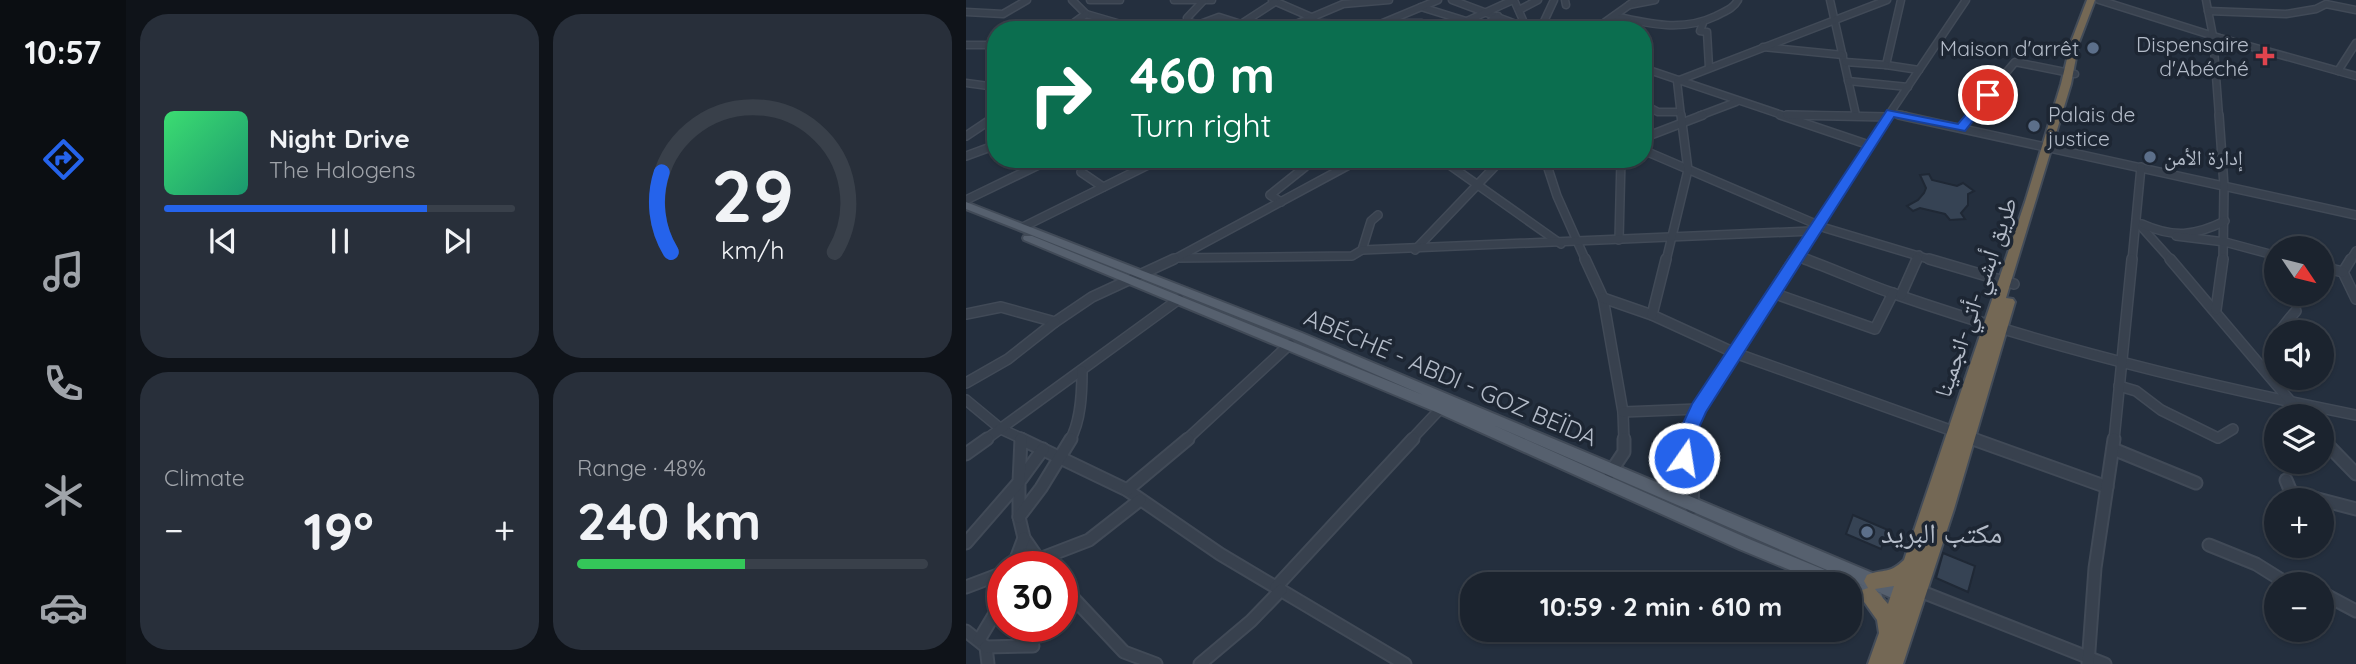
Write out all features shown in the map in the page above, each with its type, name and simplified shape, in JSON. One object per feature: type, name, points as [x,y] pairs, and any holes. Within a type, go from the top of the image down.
[{"type":"highway","points":[[1893,664],[1908,601],[1959,435],[2036,203],[2091,0]]},
{"type":"highway","points":[[2079,42],[2100,0]]},
{"type":"highway","name":"طريق أبشي-أتي-انجمينا","points":[[1908,601],[1912,563],[1959,435]]},
{"type":"highway","points":[[1888,634],[1886,616],[1871,588],[1900,577],[1912,563]]},
{"type":"highway","points":[[1878,664],[1888,634],[1908,601]]},
{"type":"main road","name":"ABÉCHÉ - ABDI - GOZ BEÏDA","points":[[966,205],[1468,414],[1871,588]]},
{"type":"main road","points":[[966,214],[1138,277],[1179,299],[1441,408],[1468,414]]},
{"type":"main road","points":[[1690,511],[1744,544],[1813,572]]},
{"type":"main road","points":[[1862,588],[1871,588],[1908,601]]},
{"type":"street","points":[[966,12],[999,17],[1027,0]]},
{"type":"street","points":[[1074,1],[1084,0]]},
{"type":"street","points":[[1090,0],[1120,0]]},
{"type":"street","points":[[1174,0],[1212,0]]},
{"type":"street","points":[[1301,21],[1348,3],[1389,0]]},
{"type":"street","points":[[1411,0],[1419,8],[1466,21],[1514,0],[1523,21]]},
{"type":"street","points":[[1387,21],[1438,0]]},
{"type":"street","points":[[1452,0],[1509,21]]},
{"type":"street","points":[[1519,10],[1538,0]]},
{"type":"street","points":[[1544,21],[1554,0]]},
{"type":"street","points":[[1607,21],[1636,0]]},
{"type":"street","points":[[1629,5],[1655,0]]},
{"type":"street","points":[[1652,24],[1665,27],[1703,23],[1731,10],[1738,0]]},
{"type":"street","points":[[1830,0],[1856,115]]},
{"type":"street","points":[[1677,81],[1887,0]]},
{"type":"street","points":[[1886,65],[1901,0]]},
{"type":"street","points":[[1690,511],[1693,478],[1682,447],[1699,409],[1814,228],[1966,0]]},
{"type":"street","points":[[2100,0],[2213,36],[2356,76]]},
{"type":"street","points":[[2206,0],[2213,36],[2224,186],[2225,243],[2216,310]]},
{"type":"street","points":[[1074,1],[1086,14],[1110,21]]},
{"type":"street","points":[[1188,21],[1187,18],[1191,11],[1204,1]]},
{"type":"street","points":[[1248,21],[1273,1],[1311,16],[1316,21]]},
{"type":"street","points":[[2208,10],[2275,16],[2318,10],[2326,4],[2356,10]]},
{"type":"street","points":[[1076,21],[1086,14]]},
{"type":"street","points":[[1491,21],[1498,16]]},
{"type":"street","points":[[1614,16],[1637,21]]},
{"type":"street","points":[[1206,21],[1219,17],[1228,21]]},
{"type":"street","points":[[1703,23],[1700,31],[1707,32],[1709,67]]},
{"type":"street","points":[[2338,71],[2355,44]]},
{"type":"street","points":[[966,45],[987,45]]},
{"type":"street","points":[[1761,47],[1919,70]]},
{"type":"street","points":[[1961,128],[2015,62],[2071,79]]},
{"type":"street","points":[[1652,71],[1869,145]]},
{"type":"street","points":[[1652,315],[1688,170],[1680,123],[1677,81]]},
{"type":"street","points":[[1848,81],[1909,88]]},
{"type":"street","points":[[966,83],[987,86]]},
{"type":"street","points":[[1652,134],[1736,102]]},
{"type":"street","points":[[1652,109],[1658,112],[1679,112]]},
{"type":"street","points":[[1778,115],[1889,115],[2052,147],[2356,215]]},
{"type":"street","points":[[966,136],[987,122]]},
{"type":"street","points":[[966,156],[987,148]]},
{"type":"street","points":[[1652,153],[1814,228],[1919,255],[2010,283]]},
{"type":"street","points":[[2089,661],[2095,568],[2113,449],[2141,167]]},
{"type":"street","points":[[966,200],[1032,168]]},
{"type":"street","points":[[1023,227],[1142,168]]},
{"type":"street","points":[[1281,202],[1270,195],[1303,168]]},
{"type":"street","points":[[966,383],[1009,359],[1055,322],[1092,297],[1176,258],[1343,168]]},
{"type":"street","points":[[1452,168],[1561,244]]},
{"type":"street","points":[[1415,250],[1494,168]]},
{"type":"street","points":[[1548,168],[1603,298],[1623,412],[1624,452],[1609,476]]},
{"type":"street","points":[[1619,240],[1621,168]]},
{"type":"street","points":[[1082,172],[1103,187]]},
{"type":"street","points":[[1363,250],[1371,221],[1378,215]]},
{"type":"street","points":[[2176,236],[2211,228],[2225,221]]},
{"type":"street","points":[[2137,222],[2166,235],[2225,243],[2264,253]]},
{"type":"street","points":[[2137,222],[2216,310],[2264,369]]},
{"type":"street","points":[[1176,258],[1352,256],[1363,250],[1561,244],[1814,228]]},
{"type":"street","points":[[2343,272],[2352,265],[2356,251]]},
{"type":"street","points":[[1773,293],[1875,329],[1919,255]]},
{"type":"street","points":[[1797,256],[1897,294],[2121,363],[2190,382],[2356,415]]},
{"type":"street","points":[[2334,270],[2343,272]]},
{"type":"street","points":[[2343,272],[2355,297]]},
{"type":"street","points":[[1603,298],[1652,315],[1735,353],[2106,487]]},
{"type":"street","points":[[966,454],[1179,299]]},
{"type":"street","points":[[966,314],[1001,307],[1055,322]]},
{"type":"street","points":[[2289,320],[2296,311]]},
{"type":"street","points":[[1127,489],[1192,435],[1290,344]]},
{"type":"street","points":[[1019,517],[1041,488],[1074,433],[1082,392],[1082,371]]},
{"type":"street","points":[[2119,386],[2136,391],[2161,410],[2218,438],[2233,429]]},
{"type":"street","points":[[2281,390],[2292,403]]},
{"type":"street","points":[[966,400],[1001,429],[1127,489],[1220,554],[1405,664]]},
{"type":"street","points":[[1200,664],[1251,621],[1441,408]]},
{"type":"street","points":[[1623,412],[1699,409]]},
{"type":"street","points":[[1021,438],[1019,517],[1024,538],[1032,551]]},
{"type":"street","points":[[966,543],[1019,482],[1043,449]]},
{"type":"street","points":[[2113,449],[2196,483]]},
{"type":"street","points":[[2334,451],[2356,474]]},
{"type":"street","points":[[2286,480],[2291,492],[2356,509]]},
{"type":"street","points":[[1067,551],[1089,540],[1140,500]]},
{"type":"street","points":[[1019,551],[1024,538]]},
{"type":"street","points":[[2209,545],[2269,572]]},
{"type":"street","points":[[966,587],[987,579]]},
{"type":"street","points":[[2334,599],[2356,611]]},
{"type":"street","points":[[1908,601],[2105,664]]},
{"type":"street","points":[[1078,603],[1124,652],[1156,664]]},
{"type":"street","points":[[966,631],[983,643],[1032,646]]},
{"type":"street","points":[[987,634],[983,643],[989,664]]},
{"type":"building","points":[[1929,174],[1932,180],[1957,186],[1963,183],[1974,191],[1968,194],[1968,205],[1961,213],[1965,219],[1950,220],[1945,214],[1920,208],[1913,211],[1907,206],[1924,193],[1926,188],[1920,175]]},
{"type":"building","name":"مكتب البريد","points":[[1853,515],[1888,530],[1881,549],[1846,534]]},
{"type":"building","points":[[1943,553],[1975,566],[1968,592],[1936,578]]},
{"type":"place","name":"Maison d'arrêt","points":[[2093,48]]},
{"type":"place","name":"Dispensaire d'Abéché","points":[[2265,56]]},
{"type":"place","name":"Palais de justice","points":[[2034,126]]},
{"type":"place","name":"إدارة الأمن","points":[[2150,157]]},
{"type":"place","name":"مكتب البريد","points":[[1867,532]]},
{"type":"route","points":[[1684,458],[1683,443],[1699,409],[1891,113],[1961,128],[1988,95]]}]
